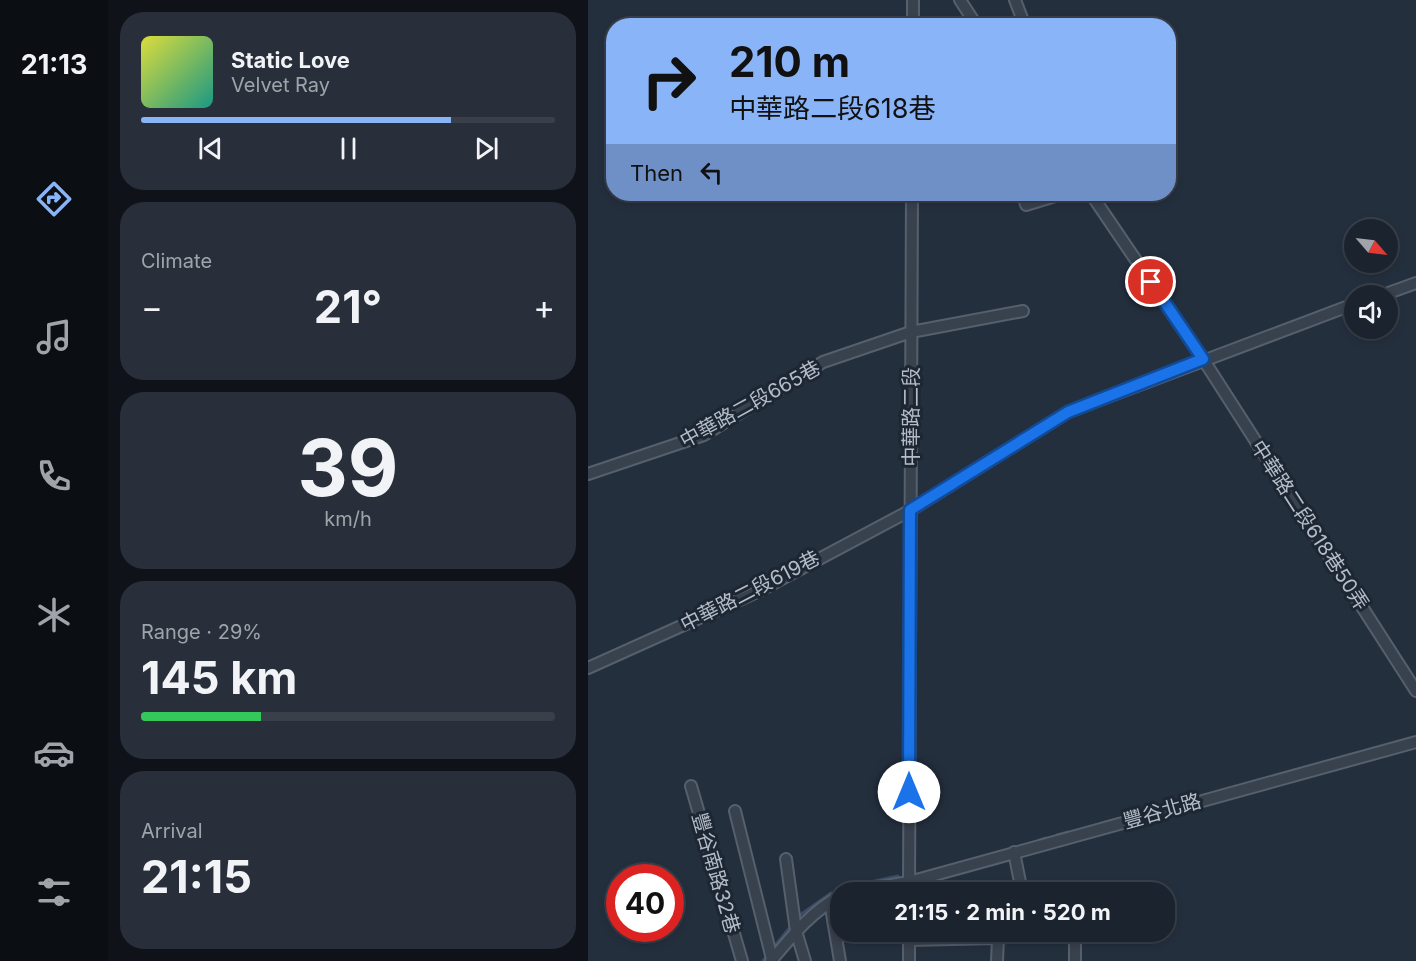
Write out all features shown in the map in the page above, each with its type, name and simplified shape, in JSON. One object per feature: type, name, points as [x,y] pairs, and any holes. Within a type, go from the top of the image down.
[{"type":"street","points":[[913,0],[913,18]]},
{"type":"street","points":[[960,0],[972,18]]},
{"type":"street","points":[[1016,0],[1022,18]]},
{"type":"street","name":"中華路二段","points":[[909,882],[912,201]]},
{"type":"street","points":[[1025,201],[1026,205],[1039,201]]},
{"type":"street","name":"中華路二段618巷50弄","points":[[1096,201],[1203,359],[1416,691]]},
{"type":"street","points":[[1398,290],[1416,283]]},
{"type":"street","name":"中華路二段619巷","points":[[588,668],[759,591],[910,510],[1068,412],[1203,359],[1344,308]]},
{"type":"street","name":"中華路二段665巷","points":[[588,474],[704,435],[823,362],[911,332],[1023,311]]},
{"type":"street","name":"豐谷北路","points":[[924,882],[1014,852],[1416,742]]},
{"type":"street","name":"豐谷南路32巷","points":[[691,786],[742,961]]},
{"type":"street","points":[[735,811],[771,960]]},
{"type":"street","points":[[1014,852],[1020,882]]},
{"type":"street","points":[[786,860],[796,931],[805,961]]},
{"type":"street","points":[[771,960],[796,931],[830,902]]},
{"type":"street","points":[[837,942],[840,961]]},
{"type":"street","points":[[909,942],[909,961]]},
{"type":"street","points":[[997,961],[998,942]]},
{"type":"street","points":[[1075,942],[1075,961]]},
{"type":"waterway","points":[[1102,823],[1125,817]]},
{"type":"waterway","points":[[1057,835],[1068,832]]},
{"type":"waterway","points":[[1040,840],[1046,838]]},
{"type":"waterway","points":[[870,882],[898,876]]},
{"type":"waterway","points":[[800,915],[830,894]]},
{"type":"waterway","points":[[774,947],[791,926]]},
{"type":"waterway","points":[[763,961],[767,956]]},
{"type":"route","points":[[909,792],[910,510],[1045,424],[1068,412],[1203,359],[1151,282]]}]
